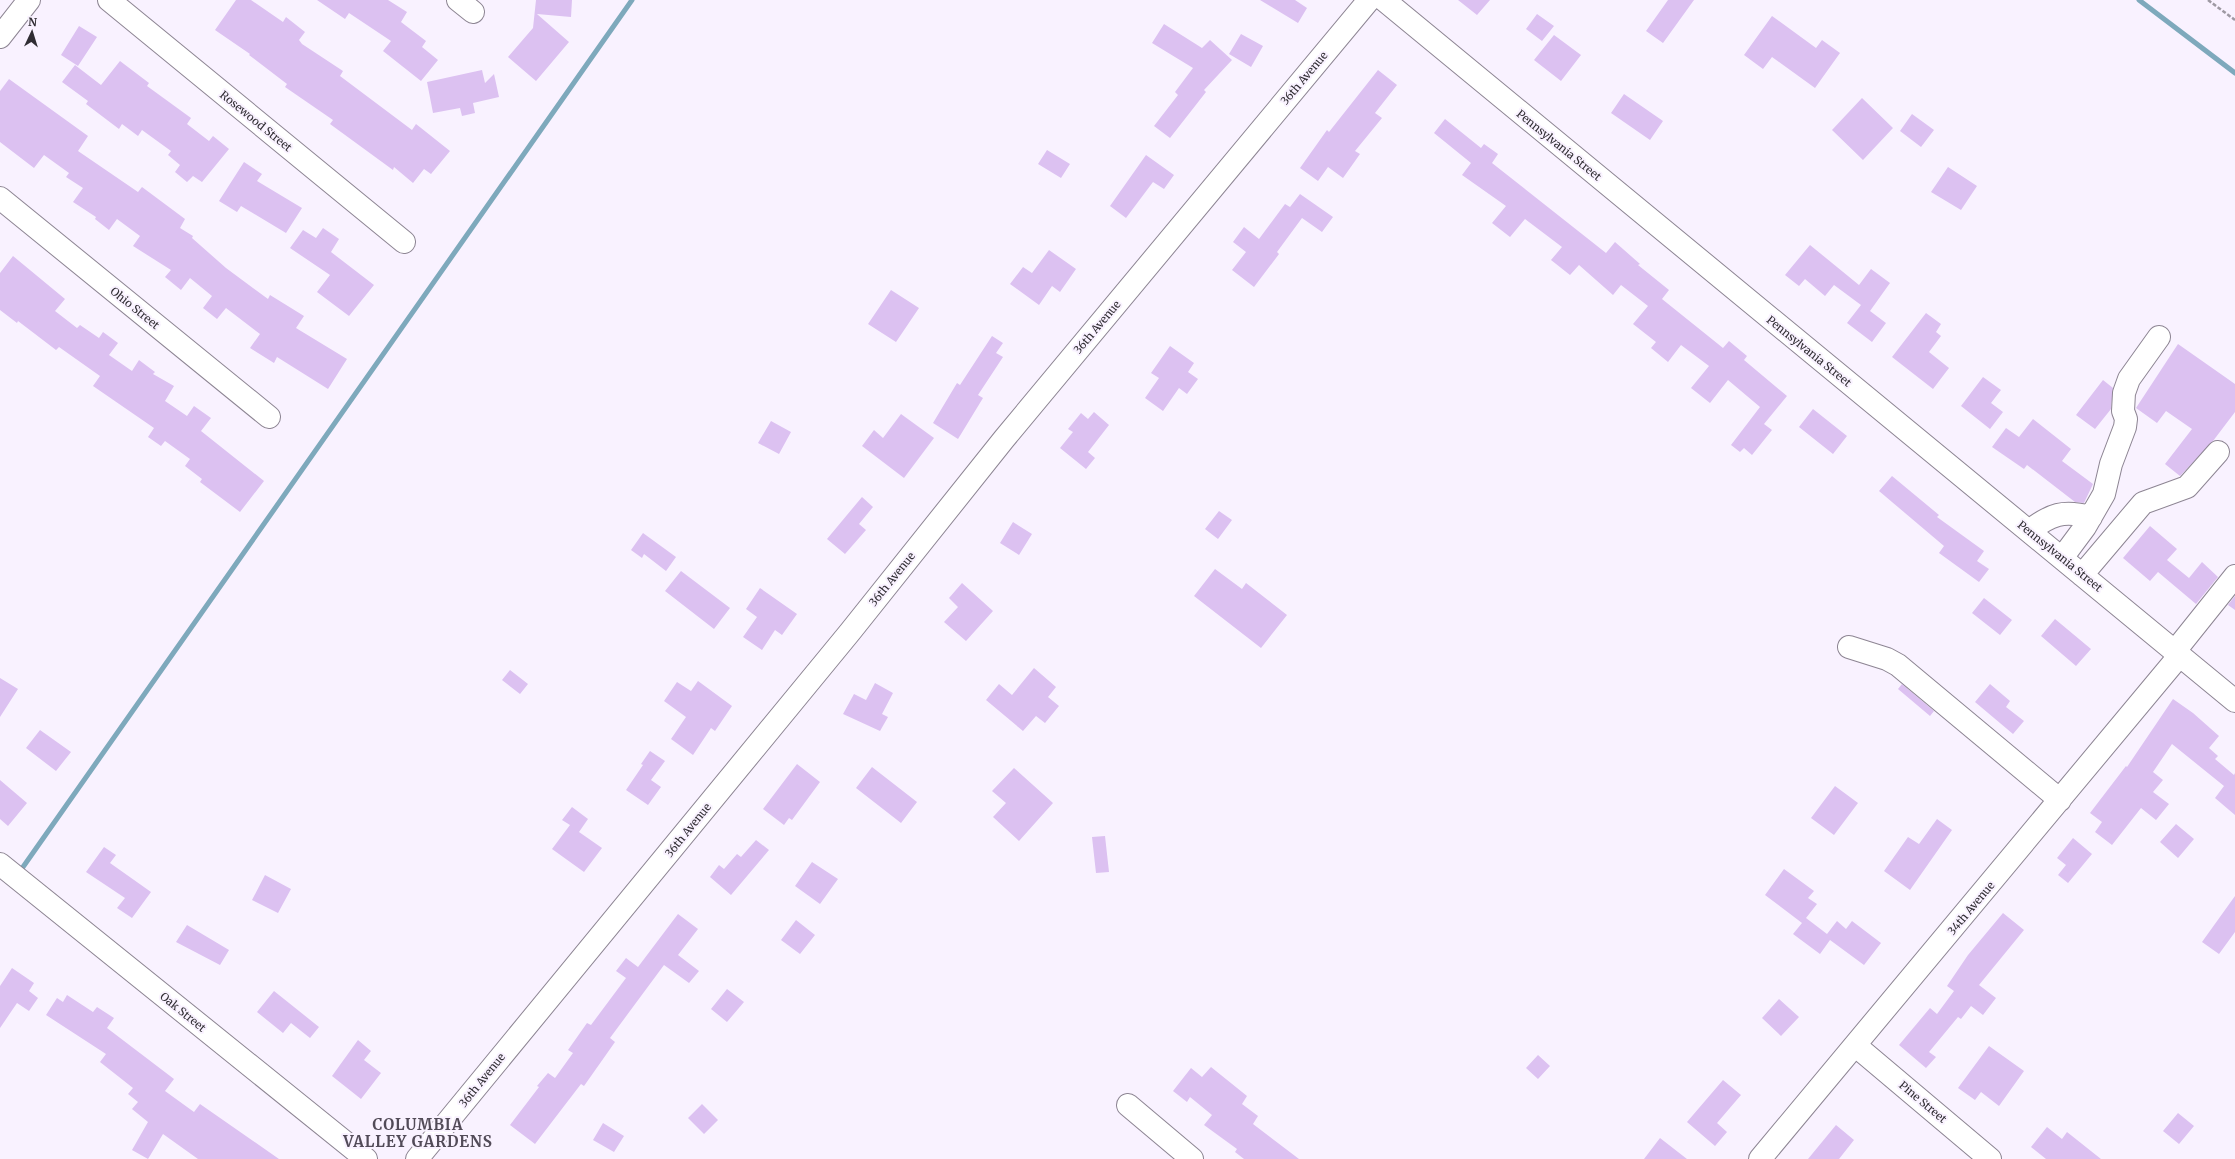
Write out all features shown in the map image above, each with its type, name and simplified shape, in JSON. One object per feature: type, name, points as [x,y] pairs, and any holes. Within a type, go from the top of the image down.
[{"type":"street","name":"Rosewood Street","points":[[109,0],[404,242]]},
{"type":"street","name":"36th Avenue","points":[[417,1159],[850,632],[1004,439],[1369,0]]},
{"type":"street","name":"Pennsylvania Street","points":[[1384,0],[2235,701]]},
{"type":"street","points":[[0,36],[21,3]]},
{"type":"street","name":"Ohio Street","points":[[0,198],[269,417]]},
{"type":"street","points":[[2062,558],[2091,517],[2104,494],[2111,464],[2125,428],[2126,419],[2123,411],[2122,400],[2129,379],[2159,337]]},
{"type":"street","points":[[2082,575],[2143,503],[2188,487],[2218,452]]},
{"type":"street","points":[[2029,531],[2044,519],[2055,515],[2068,513],[2091,517]]},
{"type":"street","name":"34th Avenue","points":[[1760,1159],[1856,1046],[2060,800],[2177,653],[2235,576]]},
{"type":"street","points":[[1850,647],[1887,659],[1898,665],[2060,800]]},
{"type":"street","name":"Oak Street","points":[[0,864],[366,1159]]},
{"type":"street","name":"Pine Street","points":[[1856,1046],[1990,1159]]},
{"type":"street","points":[[1128,1105],[1192,1159]]},
{"type":"path","points":[[2208,0],[2235,20]]},
{"type":"building","points":[[236,0],[251,0],[283,22],[286,17],[305,32],[299,40],[302,44],[343,71],[340,76],[412,130],[416,124],[450,151],[431,174],[424,169],[413,183],[394,167],[393,170],[330,124],[333,120],[285,87],[287,84],[249,55],[250,54],[215,30]]},
{"type":"building","points":[[317,0],[388,0],[407,12],[401,22],[426,41],[422,47],[438,60],[421,81],[383,51],[391,41],[349,13],[345,19]]},
{"type":"building","points":[[536,0],[572,0],[571,17],[537,14],[569,42],[536,81],[508,57],[533,28]]},
{"type":"building","points":[[1260,0],[1295,0],[1307,8],[1298,23]]},
{"type":"building","points":[[1458,0],[1490,0],[1477,15]]},
{"type":"building","points":[[1668,0],[1694,0],[1663,43],[1646,31]]},
{"type":"building","points":[[1537,14],[1554,26],[1542,41],[1526,29]]},
{"type":"building","points":[[1772,16],[1816,48],[1822,40],[1840,53],[1815,88],[1772,57],[1763,69],[1744,55]]},
{"type":"building","points":[[1164,24],[1202,48],[1210,40],[1232,60],[1204,90],[1206,92],[1170,138],[1154,126],[1178,95],[1175,92],[1193,68],[1152,43]]},
{"type":"building","points":[[79,26],[97,37],[78,66],[61,55]]},
{"type":"building","points":[[1241,34],[1263,46],[1251,67],[1229,54]]},
{"type":"building","points":[[1554,35],[1581,55],[1561,81],[1534,60]]},
{"type":"building","points":[[120,61],[149,83],[147,86],[191,118],[187,124],[209,141],[213,136],[229,149],[202,182],[193,176],[187,182],[175,172],[180,165],[168,155],[171,151],[142,130],[138,136],[122,124],[119,129],[86,104],[88,101],[62,82],[75,65],[101,85]]},
{"type":"building","points":[[482,70],[485,83],[494,74],[499,97],[473,103],[475,113],[462,116],[460,108],[433,113],[427,82]]},
{"type":"building","points":[[1378,70],[1397,85],[1375,113],[1382,118],[1355,151],[1360,154],[1343,178],[1328,167],[1318,181],[1300,168],[1327,130],[1329,132]]},
{"type":"building","points":[[9,79],[88,136],[78,151],[138,192],[142,187],[185,219],[180,228],[193,236],[192,238],[226,268],[268,299],[270,295],[304,316],[296,328],[347,359],[328,389],[277,357],[274,363],[250,348],[260,334],[226,308],[217,319],[203,308],[212,296],[190,278],[181,290],[165,277],[171,270],[133,246],[140,236],[117,219],[109,230],[95,219],[96,217],[73,202],[83,188],[66,177],[69,173],[44,155],[34,168],[0,142],[0,91]]},
{"type":"building","points":[[1624,94],[1663,121],[1650,140],[1611,113]]},
{"type":"building","points":[[1862,98],[1893,128],[1863,160],[1832,130]]},
{"type":"building","points":[[1912,114],[1934,130],[1921,147],[1900,131]]},
{"type":"building","points":[[1445,119],[1481,148],[1484,144],[1498,154],[1492,163],[1606,253],[1615,242],[1640,264],[1638,265],[1669,290],[1662,299],[1723,348],[1729,341],[1747,356],[1744,360],[1787,396],[1764,424],[1772,430],[1752,455],[1744,448],[1740,452],[1731,445],[1760,407],[1728,380],[1710,403],[1691,388],[1709,366],[1681,345],[1668,362],[1651,348],[1656,342],[1633,324],[1648,306],[1621,285],[1613,295],[1579,265],[1570,275],[1551,260],[1562,247],[1525,219],[1510,237],[1492,223],[1506,206],[1462,175],[1471,163],[1434,133]]},
{"type":"building","points":[[1047,150],[1070,164],[1061,178],[1038,164]]},
{"type":"building","points":[[1146,155],[1174,175],[1164,189],[1153,182],[1126,218],[1110,206]]},
{"type":"building","points":[[244,162],[262,174],[257,181],[302,208],[286,233],[241,206],[237,212],[219,201]]},
{"type":"building","points":[[1948,167],[1977,186],[1961,210],[1931,192]]},
{"type":"building","points":[[1300,194],[1333,217],[1322,232],[1302,218],[1277,252],[1279,254],[1254,287],[1232,270],[1246,252],[1233,242],[1244,227],[1259,239],[1285,204],[1290,207]]},
{"type":"building","points":[[323,228],[339,239],[331,252],[374,285],[349,316],[317,292],[330,275],[290,248],[303,230],[316,238]]},
{"type":"building","points":[[1810,245],[1859,285],[1871,269],[1890,283],[1870,311],[1886,323],[1872,342],[1847,323],[1861,305],[1834,285],[1825,296],[1805,279],[1799,286],[1785,275]]},
{"type":"building","points":[[1049,250],[1076,269],[1060,292],[1052,286],[1039,305],[1010,284],[1023,267],[1032,273]]},
{"type":"building","points":[[13,256],[65,299],[55,311],[77,328],[80,325],[99,338],[103,332],[118,343],[109,355],[132,371],[139,360],[155,372],[153,374],[174,386],[165,401],[187,416],[194,406],[211,418],[201,431],[264,481],[240,512],[200,482],[202,479],[185,466],[190,459],[165,441],[161,446],[148,437],[154,428],[93,386],[100,376],[59,347],[56,350],[18,321],[17,323],[0,310],[0,273]]},
{"type":"building","points":[[891,290],[919,308],[896,342],[868,324]]},
{"type":"building","points":[[1926,313],[1941,324],[1936,332],[1941,336],[1929,352],[1949,368],[1933,389],[1892,357]]},
{"type":"building","points":[[992,336],[1003,343],[996,353],[1003,357],[978,395],[983,398],[958,439],[933,423],[957,383],[960,385]]},
{"type":"building","points":[[2178,344],[2235,384],[2235,412],[2213,441],[2180,476],[2165,464],[2192,429],[2166,411],[2157,423],[2136,408]]},
{"type":"building","points":[[1170,346],[1194,363],[1188,372],[1198,379],[1187,394],[1179,388],[1163,411],[1145,398],[1159,378],[1151,373]]},
{"type":"building","points":[[1983,377],[2001,390],[1991,403],[2003,412],[1990,429],[1961,406]]},
{"type":"building","points":[[2103,380],[2113,388],[2111,409],[2095,429],[2076,415]]},
{"type":"building","points":[[1813,409],[1847,436],[1833,454],[1799,427]]},
{"type":"building","points":[[1094,412],[1109,425],[1088,452],[1095,458],[1086,469],[1060,448],[1073,432],[1068,429],[1081,413],[1088,419]]},
{"type":"building","points":[[901,414],[934,438],[904,478],[862,446],[874,430],[883,438]]},
{"type":"building","points":[[2033,419],[2071,449],[2062,461],[2093,484],[2084,503],[2075,502],[2027,465],[2024,469],[1992,447],[2006,428],[2019,437]]},
{"type":"building","points":[[771,421],[791,432],[779,454],[758,443]]},
{"type":"building","points":[[1892,476],[1939,515],[1937,517],[1984,551],[1977,561],[1989,569],[1979,582],[1939,553],[1944,546],[1879,491]]},
{"type":"building","points":[[862,497],[873,507],[859,524],[866,530],[845,554],[827,539]]},
{"type":"building","points":[[1219,511],[1232,520],[1218,539],[1205,529]]},
{"type":"building","points":[[1013,522],[1032,534],[1019,555],[1000,543]]},
{"type":"building","points":[[2150,526],[2177,549],[2167,560],[2189,578],[2202,562],[2218,577],[2196,604],[2158,572],[2150,581],[2123,558]]},
{"type":"building","points":[[643,533],[676,557],[666,571],[644,554],[642,558],[631,550]]},
{"type":"building","points":[[1215,569],[1242,589],[1246,583],[1287,615],[1261,648],[1194,596]]},
{"type":"building","points":[[681,571],[730,608],[714,629],[665,591]]},
{"type":"building","points":[[962,583],[993,611],[966,641],[944,622],[958,607],[949,598]]},
{"type":"building","points":[[760,588],[797,614],[782,635],[775,630],[762,650],[743,637],[757,617],[746,609]]},
{"type":"building","points":[[2235,596],[2235,610],[2228,605]]},
{"type":"building","points":[[1984,598],[2012,620],[2000,635],[1972,613]]},
{"type":"building","points":[[2055,619],[2091,649],[2076,666],[2041,636]]},
{"type":"building","points":[[1034,668],[1056,687],[1048,697],[1059,706],[1045,723],[1036,716],[1023,731],[986,700],[999,684],[1012,695]]},
{"type":"building","points":[[510,670],[528,684],[520,694],[502,680]]},
{"type":"building","points":[[0,678],[18,689],[0,717]]},
{"type":"building","points":[[698,681],[732,706],[715,731],[711,728],[693,755],[671,739],[686,717],[664,701],[677,682],[691,691]]},
{"type":"building","points":[[875,683],[893,693],[882,714],[888,717],[880,731],[843,714],[854,694],[866,700]]},
{"type":"building","points":[[1902,684],[1934,711],[1930,716],[1898,689]]},
{"type":"building","points":[[1990,684],[2010,701],[2006,707],[2024,721],[2013,734],[1975,702]]},
{"type":"building","points":[[2173,699],[2193,713],[2219,736],[2209,748],[2218,756],[2215,759],[2234,775],[2235,773],[2235,815],[2215,798],[2224,786],[2172,744],[2153,772],[2163,780],[2153,792],[2169,804],[2156,820],[2141,808],[2112,845],[2095,832],[2102,822],[2090,813],[2126,766],[2127,767]]},
{"type":"building","points":[[40,730],[71,752],[56,771],[26,748]]},
{"type":"building","points":[[650,751],[665,761],[651,780],[661,787],[648,805],[626,790],[643,765],[641,764]]},
{"type":"building","points":[[797,764],[820,782],[792,820],[789,818],[784,825],[763,809]]},
{"type":"building","points":[[872,767],[917,802],[901,823],[856,788]]},
{"type":"building","points":[[1014,768],[1053,803],[1019,841],[993,817],[1006,803],[992,791]]},
{"type":"building","points":[[0,780],[27,803],[8,826],[0,819]]},
{"type":"building","points":[[1835,786],[1858,803],[1834,835],[1811,818]]},
{"type":"building","points":[[572,807],[588,819],[579,832],[602,848],[584,872],[552,849],[570,825],[562,820]]},
{"type":"building","points":[[1937,819],[1952,830],[1910,890],[1884,871],[1908,837],[1919,844]]},
{"type":"building","points":[[2176,824],[2194,839],[2178,858],[2160,842]]},
{"type":"building","points":[[1105,836],[1109,872],[1096,873],[1092,837]]},
{"type":"building","points":[[2073,838],[2092,854],[2068,883],[2058,875],[2066,865],[2057,858]]},
{"type":"building","points":[[756,840],[769,850],[731,895],[710,877],[719,865],[724,869],[737,854],[741,857]]},
{"type":"building","points":[[104,847],[116,855],[110,863],[151,892],[132,918],[117,908],[125,898],[86,872]]},
{"type":"building","points":[[812,862],[838,879],[820,904],[795,886]]},
{"type":"building","points":[[1784,869],[1814,891],[1808,898],[1817,904],[1806,918],[1827,934],[1837,921],[1846,929],[1852,921],[1881,943],[1864,965],[1830,940],[1820,954],[1793,934],[1802,923],[1765,895]]},
{"type":"building","points":[[265,875],[291,889],[278,913],[252,900]]},
{"type":"building","points":[[2235,896],[2235,932],[2219,954],[2202,942]]},
{"type":"building","points":[[2003,913],[2024,930],[1979,985],[1996,998],[1983,1015],[1971,1006],[1961,1019],[1958,1017],[1929,1052],[1936,1057],[1926,1068],[1899,1045],[1930,1008],[1937,1014],[1954,991],[1947,986],[1968,955]]},
{"type":"building","points":[[678,914],[698,929],[678,955],[699,971],[689,983],[664,965],[610,1038],[615,1042],[584,1086],[581,1084],[535,1144],[510,1125],[539,1087],[537,1086],[548,1073],[555,1078],[573,1053],[568,1050],[587,1023],[591,1025],[626,978],[616,971],[626,958],[638,967]]},
{"type":"building","points":[[796,920],[815,935],[800,954],[781,940]]},
{"type":"building","points":[[187,925],[229,950],[220,965],[176,942]]},
{"type":"building","points":[[12,968],[34,983],[29,991],[38,998],[29,1011],[17,1003],[0,1028],[0,986]]},
{"type":"building","points":[[727,989],[744,1002],[727,1022],[711,1009]]},
{"type":"building","points":[[274,991],[319,1027],[310,1038],[291,1023],[283,1033],[257,1012]]},
{"type":"building","points":[[67,995],[93,1012],[97,1007],[114,1018],[107,1028],[174,1079],[165,1091],[194,1112],[200,1104],[279,1159],[198,1159],[163,1134],[148,1159],[132,1150],[148,1122],[132,1109],[138,1102],[128,1094],[133,1088],[100,1062],[106,1054],[46,1015],[57,998],[63,1002]]},
{"type":"building","points":[[1779,999],[1799,1017],[1781,1036],[1762,1018]]},
{"type":"building","points":[[358,1040],[371,1051],[364,1060],[381,1073],[361,1099],[332,1076]]},
{"type":"building","points":[[1989,1046],[2024,1071],[1999,1106],[1981,1092],[1975,1100],[1958,1088]]},
{"type":"building","points":[[1538,1055],[1550,1066],[1538,1079],[1526,1068]]},
{"type":"building","points":[[1211,1067],[1247,1096],[1242,1104],[1258,1116],[1253,1124],[1299,1159],[1244,1159],[1235,1152],[1237,1149],[1204,1125],[1212,1115],[1190,1097],[1187,1102],[1173,1091],[1191,1068],[1202,1077]]},
{"type":"building","points":[[1723,1080],[1741,1095],[1717,1123],[1727,1132],[1715,1146],[1687,1122]]},
{"type":"building","points":[[702,1104],[718,1120],[704,1134],[688,1118]]},
{"type":"building","points":[[2178,1113],[2194,1126],[2179,1144],[2163,1131]]},
{"type":"building","points":[[603,1123],[624,1136],[614,1152],[593,1140]]},
{"type":"building","points":[[1836,1125],[1854,1140],[1839,1159],[1808,1159]]},
{"type":"building","points":[[2047,1127],[2062,1139],[2067,1132],[2101,1159],[2046,1159],[2031,1147]]},
{"type":"building","points":[[1660,1138],[1687,1159],[1644,1159]]},
{"type":"waterway","points":[[23,867],[632,0]]},
{"type":"waterway","points":[[2139,0],[2235,73]]},
{"type":"district","name":"COLUMBIA VALLEY GARDENS","points":[[418,1134]]}]
